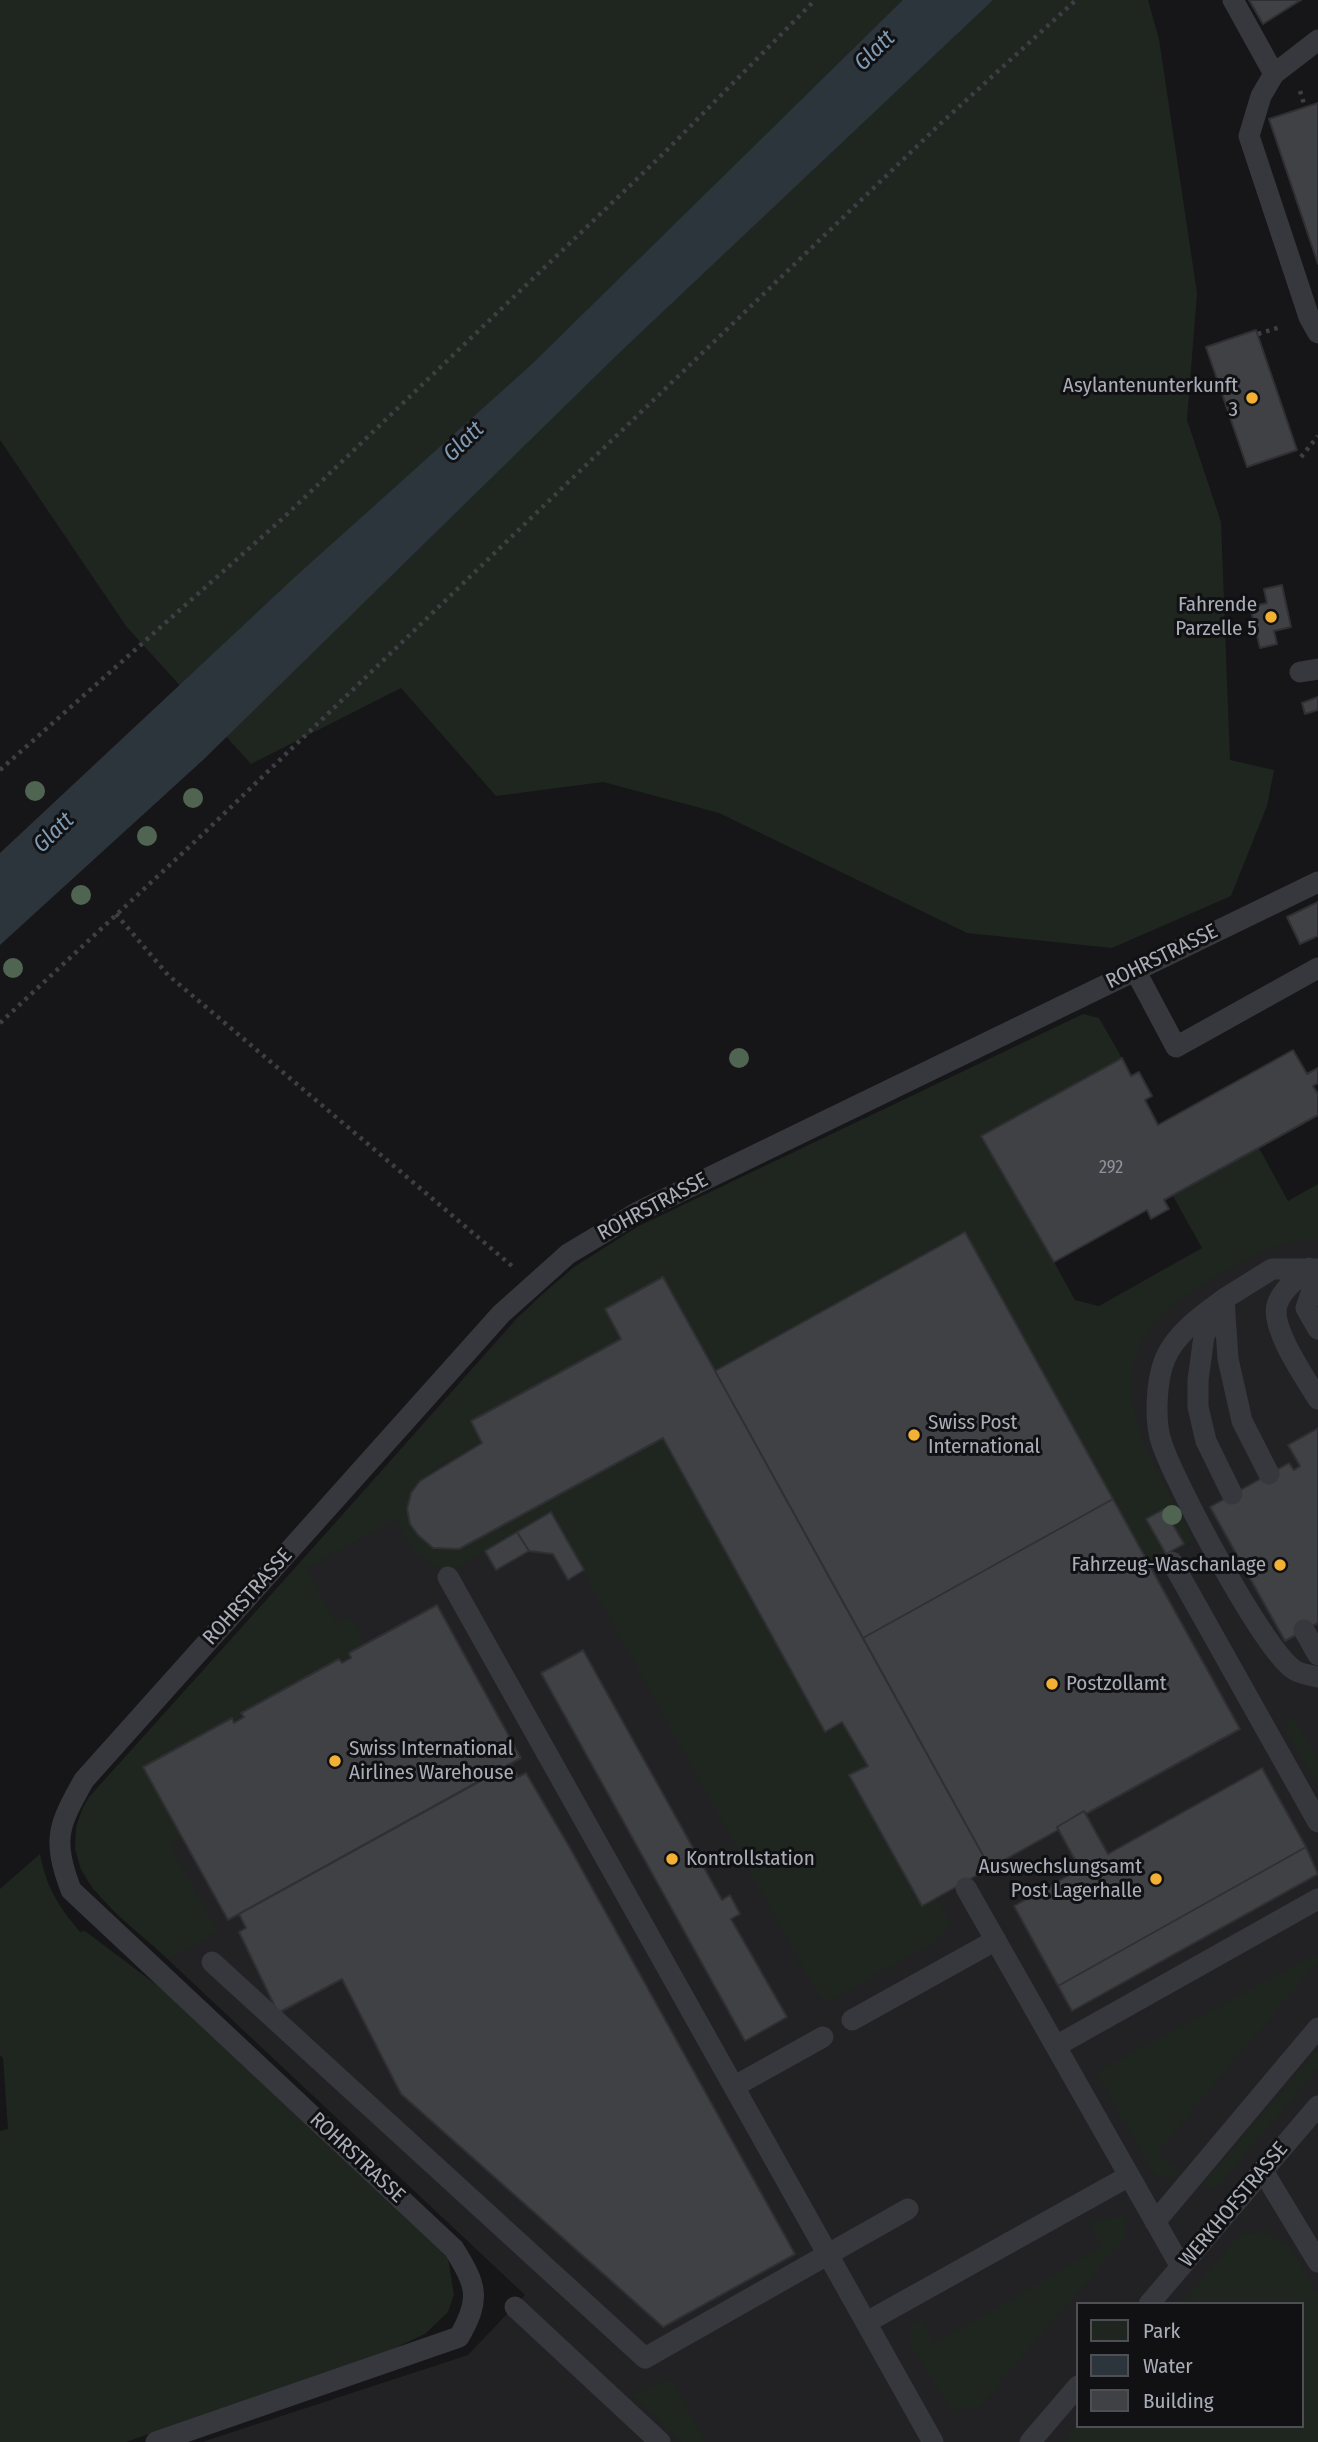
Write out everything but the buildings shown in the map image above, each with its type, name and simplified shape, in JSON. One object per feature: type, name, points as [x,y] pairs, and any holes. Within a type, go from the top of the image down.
[{"type":"lane","points":[[1233,0],[1274,74]]},
{"type":"lane","points":[[1318,40],[1274,74],[1261,96],[1249,136],[1309,317],[1318,333]]},
{"type":"lane","name":"ROHRSTRASSE","points":[[156,2442],[459,2337],[473,2312],[471,2277],[454,2249],[71,1890],[59,1858],[63,1818],[84,1780],[532,1284],[568,1254],[638,1212],[1318,882]]},
{"type":"lane","points":[[1135,970],[1176,1047],[1318,968]]},
{"type":"lane","points":[[1315,1273],[1272,1269],[1190,1324],[1165,1359],[1158,1400],[1161,1442],[1195,1513],[1272,1648],[1294,1671],[1318,1677]]},
{"type":"lane","points":[[1315,1273],[1306,1308],[1318,1329]]},
{"type":"lane","points":[[1315,1273],[1285,1290],[1276,1307],[1280,1331],[1318,1399]]},
{"type":"lane","points":[[1224,1299],[1228,1359],[1242,1421],[1269,1474]]},
{"type":"lane","points":[[1224,1299],[1204,1336],[1198,1380],[1198,1407],[1206,1441],[1232,1494]]},
{"type":"lane","points":[[1172,1562],[1318,1822]]},
{"type":"lane","points":[[448,1577],[933,2442]]},
{"type":"lane","points":[[1304,1630],[1318,1655]]},
{"type":"lane","points":[[966,1888],[1181,2267]]},
{"type":"lane","points":[[1056,2046],[1318,1899]]},
{"type":"lane","points":[[852,2020],[996,1940]]},
{"type":"lane","points":[[212,1962],[645,2358],[908,2210]]},
{"type":"lane","points":[[1155,2222],[1318,2028]]},
{"type":"lane","points":[[735,2086],[823,2037]]},
{"type":"lane","name":"WERKHOFSTRASSE","points":[[1151,2302],[1318,2106]]},
{"type":"lane","points":[[1263,2171],[1318,2262]]},
{"type":"lane","points":[[867,2322],[1129,2176]]},
{"type":"lane","points":[[514,2306],[660,2442]]},
{"type":"lane","points":[[1030,2442],[1076,2388]]},
{"type":"path","points":[[0,769],[281,520],[664,153],[815,0]]},
{"type":"path","points":[[0,1023],[203,834],[929,135],[1076,0]]},
{"type":"path","points":[[1301,457],[1318,436]]},
{"type":"path","points":[[116,914],[168,975],[532,1284]]},
{"type":"shaded area","points":[[925,1090],[1072,1354],[1318,1217],[1318,2442],[202,2442],[468,2355],[525,2295],[93,1889],[81,1870],[75,1849],[76,1827],[83,1807],[517,1318],[555,1283],[639,1226]]},
{"type":"green space","points":[[0,0],[1148,0],[1159,39],[1197,293],[1187,420],[1221,522],[1230,760],[1274,770],[1267,806],[1231,896],[1112,948],[967,933],[719,813],[603,782],[496,796],[401,688],[251,764],[126,626],[0,440]]},
{"type":"green space","points":[[1083,1014],[1099,1018],[1122,1058],[984,1135],[1075,1300],[1099,1306],[1202,1248],[1173,1196],[1259,1148],[1288,1201],[1318,1184],[1318,1239],[1290,1242],[1264,1251],[1215,1277],[1172,1306],[1146,1336],[1133,1366],[1132,1398],[1139,1431],[1154,1465],[1195,1540],[1150,1565],[965,1232],[715,1371],[663,1277],[606,1309],[621,1339],[471,1421],[482,1443],[425,1478],[414,1489],[408,1502],[408,1517],[420,1538],[435,1547],[459,1549],[663,1438],[825,1731],[842,1722],[868,1766],[850,1775],[951,1922],[937,1941],[829,2001],[820,1998],[551,1512],[446,1574],[415,1552],[395,1520],[306,1568],[336,1623],[350,1616],[365,1644],[349,1653],[351,1658],[342,1663],[339,1659],[242,1713],[244,1717],[234,1723],[232,1718],[167,1812],[182,1838],[170,1845],[218,1932],[168,1959],[111,1908],[94,1889],[82,1869],[76,1847],[78,1823],[89,1797],[536,1300],[574,1267],[639,1226]]},
{"type":"green space","points":[[1294,1716],[1318,1760],[1318,1786],[1284,1726]]},
{"type":"green space","points":[[40,1854],[54,1896],[80,1932],[85,1931],[166,1992],[448,2258],[454,2294],[448,2312],[425,2334],[391,2350],[126,2442],[0,2442],[0,2131],[8,2129],[3,2058],[0,2055],[0,1889]]},
{"type":"green space","points":[[1318,1953],[1318,1961],[1157,2152],[1181,2173],[1167,2178],[1153,2172],[1096,2072]]},
{"type":"green space","points":[[1318,2050],[1318,2069],[1213,2192],[1204,2182]]},
{"type":"green space","points":[[1125,2216],[1125,2238],[977,2409],[950,2409],[910,2343],[910,2325],[921,2320],[934,2344],[1101,2247],[1089,2222]]},
{"type":"green space","points":[[1268,2232],[1288,2246],[1318,2292],[1318,2442],[1063,2442],[1076,2426],[1304,2428],[1304,2302],[1183,2302],[1241,2234]]},
{"type":"green space","points":[[671,2379],[706,2442],[682,2442],[632,2395]]},
{"type":"water","name":"Glatt","points":[[903,0],[993,0],[618,354],[203,760],[0,945],[0,853],[295,577],[531,365]]},
{"type":"place","name":"Asylantenunterkunft 3","points":[[1252,398]]},
{"type":"place","name":"Fahrende Parzelle 5","points":[[1271,617]]},
{"type":"place","name":"Swiss Post International","points":[[914,1435]]},
{"type":"place","name":"Fahrzeug-Waschanlage","points":[[1280,1565]]},
{"type":"place","name":"Postzollamt","points":[[1052,1684]]},
{"type":"place","name":"Swiss International Airlines Warehouse","points":[[335,1761]]},
{"type":"place","name":"Kontrollstation","points":[[672,1859]]},
{"type":"place","name":"Auswechslungsamt Post Lagerhalle","points":[[1156,1879]]}]
